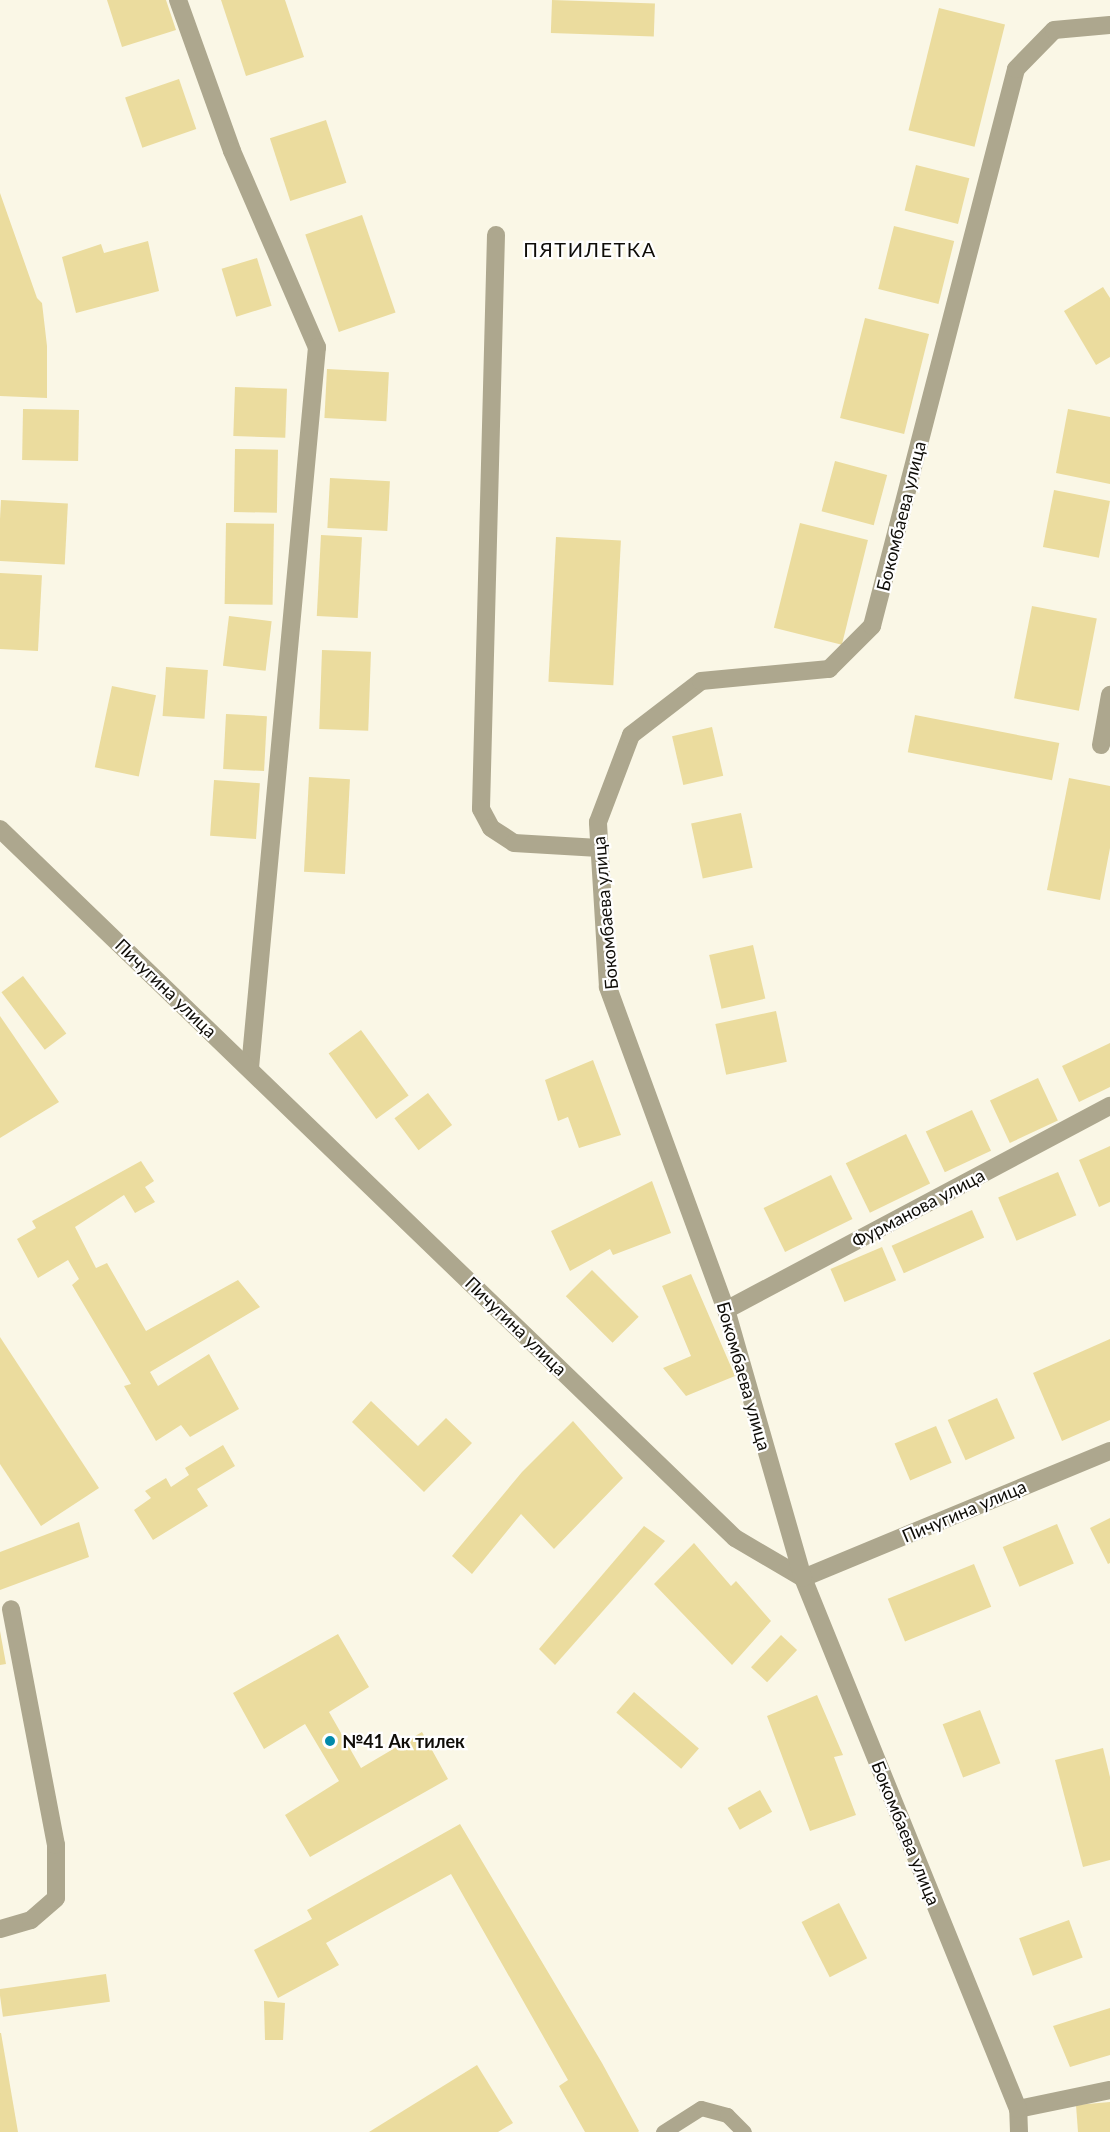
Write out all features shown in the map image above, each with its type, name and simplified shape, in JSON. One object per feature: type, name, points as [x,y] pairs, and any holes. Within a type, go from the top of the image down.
[{"type":"street","points":[[178,0],[232,150],[318,347],[250,1068]]},
{"type":"street","name":"Бокомбаева улица","points":[[1019,2132],[1018,2109],[803,1578],[726,1310],[608,987],[598,822],[631,735],[701,681],[829,669],[872,626],[1016,69],[1054,30],[1110,25]]},
{"type":"street","points":[[496,235],[481,809],[491,828],[514,843],[599,848]]},
{"type":"street","points":[[1101,745],[1110,695]]},
{"type":"street","name":"Пичугина улица","points":[[0,829],[735,1538],[803,1578],[1110,1451]]},
{"type":"street","name":"Фурманова улица","points":[[726,1310],[1110,1106]]},
{"type":"street","points":[[0,1929],[31,1920],[56,1898],[56,1845],[11,1609]]},
{"type":"street","points":[[1018,2109],[1110,2090]]},
{"type":"lane","points":[[663,2132],[701,2108],[727,2115],[744,2132]]},
{"type":"building","points":[[107,0],[166,0],[176,30],[122,47]]},
{"type":"building","points":[[221,0],[285,0],[304,57],[246,76]]},
{"type":"building","points":[[552,0],[655,4],[654,37],[551,33]]},
{"type":"building","points":[[939,8],[1005,24],[974,147],[909,130]]},
{"type":"building","points":[[179,79],[196,129],[142,148],[125,98]]},
{"type":"building","points":[[326,120],[346,183],[290,201],[270,138]]},
{"type":"building","points":[[916,165],[969,178],[958,224],[905,211]]},
{"type":"building","points":[[0,193],[37,298],[42,303],[47,346],[47,398],[0,396]]},
{"type":"building","points":[[362,215],[396,312],[339,332],[305,235]]},
{"type":"building","points":[[894,226],[954,241],[938,304],[878,289]]},
{"type":"building","points":[[148,241],[159,291],[76,313],[62,257],[101,244],[104,253]]},
{"type":"building","points":[[257,258],[272,306],[236,317],[222,269]]},
{"type":"building","points":[[1103,287],[1110,298],[1110,357],[1096,365],[1064,311]]},
{"type":"building","points":[[865,318],[929,334],[904,434],[840,418]]},
{"type":"building","points":[[327,369],[389,372],[386,421],[324,418]]},
{"type":"building","points":[[235,387],[287,389],[285,438],[233,436]]},
{"type":"building","points":[[23,409],[79,410],[78,461],[22,460]]},
{"type":"building","points":[[1068,409],[1110,417],[1110,484],[1056,473]]},
{"type":"building","points":[[235,449],[278,450],[277,513],[234,512]]},
{"type":"building","points":[[835,461],[887,475],[874,525],[822,511]]},
{"type":"building","points":[[330,478],[390,481],[387,531],[327,528]]},
{"type":"building","points":[[1054,490],[1110,501],[1099,558],[1043,547]]},
{"type":"building","points":[[1,500],[68,504],[65,564],[0,561]]},
{"type":"building","points":[[226,523],[274,524],[273,605],[225,604]]},
{"type":"building","points":[[800,523],[868,540],[842,645],[774,628]]},
{"type":"building","points":[[321,535],[362,537],[358,618],[317,616]]},
{"type":"building","points":[[556,537],[621,540],[613,685],[548,682]]},
{"type":"building","points":[[0,573],[42,575],[38,651],[0,649]]},
{"type":"building","points":[[1032,606],[1097,619],[1079,711],[1014,698]]},
{"type":"building","points":[[229,616],[272,621],[266,671],[223,666]]},
{"type":"building","points":[[322,650],[371,652],[368,731],[319,729]]},
{"type":"building","points":[[166,667],[208,670],[204,719],[163,716]]},
{"type":"building","points":[[112,686],[156,695],[139,777],[95,767]]},
{"type":"building","points":[[226,714],[267,716],[264,771],[223,769]]},
{"type":"building","points":[[915,715],[1059,743],[1052,780],[908,752]]},
{"type":"building","points":[[712,727],[723,776],[683,785],[672,736]]},
{"type":"building","points":[[309,777],[350,779],[345,874],[304,872]]},
{"type":"building","points":[[1069,778],[1110,786],[1110,848],[1100,900],[1047,890]]},
{"type":"building","points":[[214,780],[260,783],[256,839],[210,836]]},
{"type":"building","points":[[741,813],[753,868],[703,878],[691,824]]},
{"type":"building","points":[[753,945],[765,999],[722,1009],[709,955]]},
{"type":"building","points":[[23,976],[66,1034],[45,1050],[1,992]]},
{"type":"building","points":[[776,1011],[787,1062],[726,1075],[715,1024]]},
{"type":"building","points":[[0,1016],[59,1102],[0,1138]]},
{"type":"building","points":[[361,1030],[409,1096],[376,1119],[329,1054]]},
{"type":"building","points":[[1110,1043],[1110,1087],[1079,1102],[1062,1066]]},
{"type":"building","points":[[593,1060],[621,1135],[579,1148],[568,1117],[558,1121],[545,1080]]},
{"type":"building","points":[[1038,1078],[1058,1121],[1010,1143],[990,1100]]},
{"type":"building","points":[[428,1093],[452,1125],[419,1150],[394,1118]]},
{"type":"building","points":[[972,1110],[991,1151],[945,1172],[926,1132]]},
{"type":"building","points":[[906,1134],[930,1183],[870,1213],[846,1163]]},
{"type":"building","points":[[1110,1146],[1110,1202],[1099,1207],[1079,1160]]},
{"type":"building","points":[[141,1161],[154,1181],[145,1187],[155,1202],[135,1213],[124,1195],[75,1227],[96,1268],[107,1263],[146,1331],[238,1280],[260,1307],[150,1372],[158,1386],[209,1354],[239,1409],[190,1437],[181,1425],[156,1441],[124,1386],[131,1384],[72,1285],[79,1279],[68,1260],[38,1278],[17,1239],[36,1228],[32,1221]]},
{"type":"building","points":[[1058,1172],[1076,1215],[1017,1241],[998,1197]]},
{"type":"building","points":[[831,1175],[852,1219],[785,1252],[764,1208]]},
{"type":"building","points":[[652,1181],[671,1233],[613,1255],[610,1249],[570,1271],[551,1231]]},
{"type":"building","points":[[972,1210],[984,1237],[904,1273],[892,1246]]},
{"type":"building","points":[[882,1247],[896,1280],[845,1302],[830,1269]]},
{"type":"building","points":[[592,1270],[639,1317],[613,1343],[566,1296]]},
{"type":"building","points":[[691,1274],[735,1376],[686,1396],[663,1368],[691,1356],[662,1286]]},
{"type":"building","points":[[0,1337],[99,1488],[41,1526],[0,1464]]},
{"type":"building","points":[[1110,1339],[1110,1420],[1062,1441],[1033,1373]]},
{"type":"building","points":[[997,1398],[1015,1438],[966,1460],[948,1420]]},
{"type":"building","points":[[371,1401],[418,1446],[446,1418],[472,1443],[424,1492],[352,1422]]},
{"type":"building","points":[[573,1421],[623,1478],[554,1549],[521,1514],[472,1574],[452,1556],[522,1472]]},
{"type":"building","points":[[936,1426],[952,1463],[910,1480],[895,1444]]},
{"type":"building","points":[[223,1445],[235,1466],[197,1489],[208,1506],[153,1540],[134,1510],[151,1498],[145,1491],[166,1478],[171,1487],[189,1475],[185,1468]]},
{"type":"building","points":[[1110,1518],[1110,1563],[1108,1564],[1090,1528]]},
{"type":"building","points":[[79,1522],[89,1557],[0,1590],[0,1552]]},
{"type":"building","points":[[1057,1524],[1074,1564],[1019,1587],[1003,1547]]},
{"type":"building","points":[[644,1526],[665,1541],[555,1665],[539,1649]]},
{"type":"building","points":[[694,1543],[731,1586],[736,1581],[771,1621],[732,1665],[654,1584]]},
{"type":"building","points":[[974,1564],[991,1607],[905,1641],[888,1599]]},
{"type":"building","points":[[0,1631],[6,1664],[0,1665]]},
{"type":"building","name":"№41 Ак тилек","points":[[338,1634],[369,1687],[329,1712],[361,1768],[422,1732],[448,1779],[310,1857],[285,1815],[339,1781],[305,1724],[264,1749],[233,1693]]},
{"type":"building","points":[[781,1635],[797,1650],[767,1682],[751,1667]]},
{"type":"building","points":[[634,1692],[699,1748],[681,1769],[616,1712]]},
{"type":"building","points":[[817,1695],[843,1755],[834,1757],[856,1815],[810,1831],[767,1716]]},
{"type":"building","points":[[980,1710],[1000,1763],[963,1778],[943,1724]]},
{"type":"building","points":[[1103,1748],[1110,1777],[1110,1860],[1083,1867],[1055,1760]]},
{"type":"building","points":[[760,1790],[772,1812],[740,1830],[728,1808]]},
{"type":"building","points":[[460,1824],[602,2063],[638,2132],[585,2132],[559,2086],[568,2080],[451,1874],[326,1943],[339,1965],[278,1998],[254,1950],[312,1919],[307,1910]]},
{"type":"building","points":[[839,1903],[867,1958],[830,1977],[802,1922]]},
{"type":"building","points":[[1069,1920],[1083,1958],[1033,1976],[1019,1938]]},
{"type":"building","points":[[106,1974],[110,2002],[3,2017],[0,1989]]},
{"type":"building","points":[[264,2001],[285,2003],[283,2040],[265,2040]]},
{"type":"building","points":[[1110,2008],[1110,2055],[1070,2067],[1053,2026]]},
{"type":"building","points":[[1,2033],[18,2132],[0,2132]]},
{"type":"building","points":[[477,2065],[513,2123],[498,2132],[369,2132]]},
{"type":"building","points":[[1110,2102],[1110,2132],[1078,2132],[1076,2105]]},
{"type":"place","name":"№41 Ак тилек","points":[[330,1741]]},
{"type":"district","name":"ПЯТИЛЕТКА","points":[[590,249]]}]
